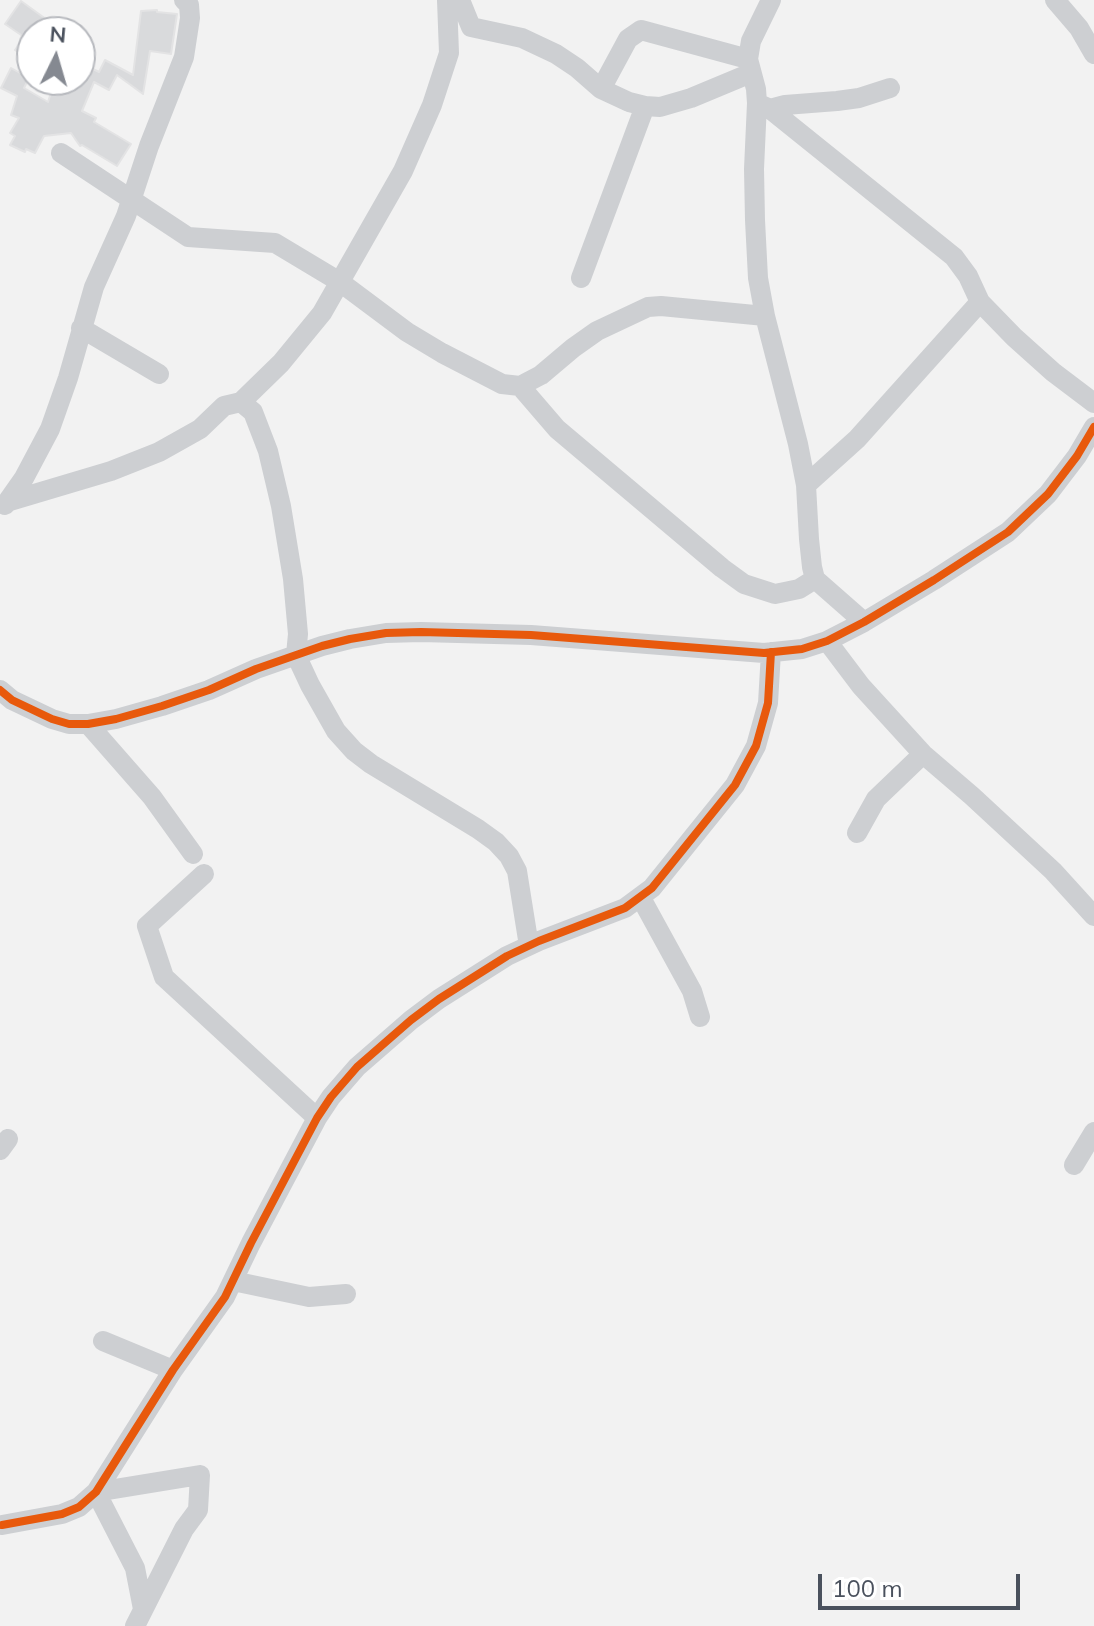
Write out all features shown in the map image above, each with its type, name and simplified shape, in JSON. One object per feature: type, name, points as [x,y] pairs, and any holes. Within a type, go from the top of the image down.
[{"type":"street","points":[[4,507],[24,478],[50,429],[94,287],[126,216],[184,57],[190,18],[189,5],[184,0]]},
{"type":"street","points":[[4,507],[159,452],[200,429],[224,406],[241,402],[281,363],[322,313],[403,171],[432,105],[449,53],[447,0]]},
{"type":"street","points":[[460,0],[471,27],[522,38],[556,54],[601,89],[645,106],[660,107],[680,101],[749,66]]},
{"type":"street","points":[[771,0],[751,41],[749,66],[763,106],[954,257],[968,276],[980,302],[1053,372],[1094,403]]},
{"type":"street","points":[[1055,0],[1079,28],[1094,54]]},
{"type":"street","points":[[601,89],[628,39],[641,30],[749,66]]},
{"type":"street","points":[[763,106],[859,98],[890,88]]},
{"type":"street","points":[[581,278],[645,106]]},
{"type":"street","points":[[763,106],[754,169],[758,278],[806,485],[812,567],[815,579],[864,622]]},
{"type":"street","points":[[61,153],[188,237],[275,243],[340,282],[442,353],[502,384],[520,386],[541,375],[597,331],[648,307],[765,316]]},
{"type":"street","points":[[806,485],[857,439],[980,302]]},
{"type":"street","points":[[81,328],[159,374]]},
{"type":"street","points":[[520,386],[557,429],[744,584],[775,594],[799,589],[815,579]]},
{"type":"street","points":[[241,402],[253,412],[268,451],[293,579],[298,634],[296,655],[321,706],[336,731],[354,751],[392,778],[487,835],[509,856],[517,871],[529,946]]},
{"type":"street","points":[[0,690],[12,700],[52,719],[69,724],[88,724],[162,706],[296,655],[350,639],[386,633],[531,635],[727,651],[802,649],[827,641],[864,622],[1008,532],[1048,494],[1094,427]]},
{"type":"street","points":[[827,641],[861,686],[923,754],[1033,853],[1094,916]]},
{"type":"street","points":[[1,1529],[62,1514],[79,1507],[96,1492],[173,1370],[225,1297],[317,1118],[357,1067],[411,1020],[507,956],[625,908],[652,888],[735,785],[756,746],[768,703],[771,652]]},
{"type":"street","points":[[88,724],[152,797],[193,854]]},
{"type":"street","points":[[857,833],[876,799],[923,754]]},
{"type":"street","points":[[204,874],[147,926],[164,977],[317,1118]]},
{"type":"street","points":[[641,898],[692,991],[700,1017]]},
{"type":"street","points":[[1074,1165],[1094,1132]]},
{"type":"street","points":[[233,1281],[309,1297],[346,1294]]},
{"type":"street","points":[[103,1341],[173,1370]]},
{"type":"street","points":[[96,1492],[200,1475],[198,1510],[184,1529],[139,1618]]},
{"type":"street","points":[[96,1492],[135,1568],[139,1618]]},
{"type":"building","points":[[21,1],[42,16],[16,16],[16,32],[5,24]]},
{"type":"building","points":[[141,11],[177,14],[171,54],[150,51],[143,94],[117,75],[109,90],[96,83],[96,70],[99,72],[105,60],[133,75]]},
{"type":"building","points":[[11,68],[16,71],[16,96],[1,88]]},
{"type":"building","points":[[17,96],[38,96],[48,102],[50,96],[88,96],[82,111],[96,118],[94,122],[131,144],[117,166],[80,146],[71,133],[44,136],[35,153],[10,145],[15,136],[10,133],[19,118],[11,115]]},
{"type":"cycle path","points":[[0,690],[12,700],[52,719],[69,724],[88,724],[162,706],[322,646],[386,633],[531,635],[764,653],[802,649],[827,641],[864,622],[1008,532],[1048,494],[1094,427]]},
{"type":"cycle path","points":[[2,1525],[62,1514],[79,1507],[96,1492],[173,1370],[225,1297],[317,1118],[357,1067],[439,999],[507,956],[625,908],[652,888],[735,785],[756,746],[768,703],[771,652]]}]
